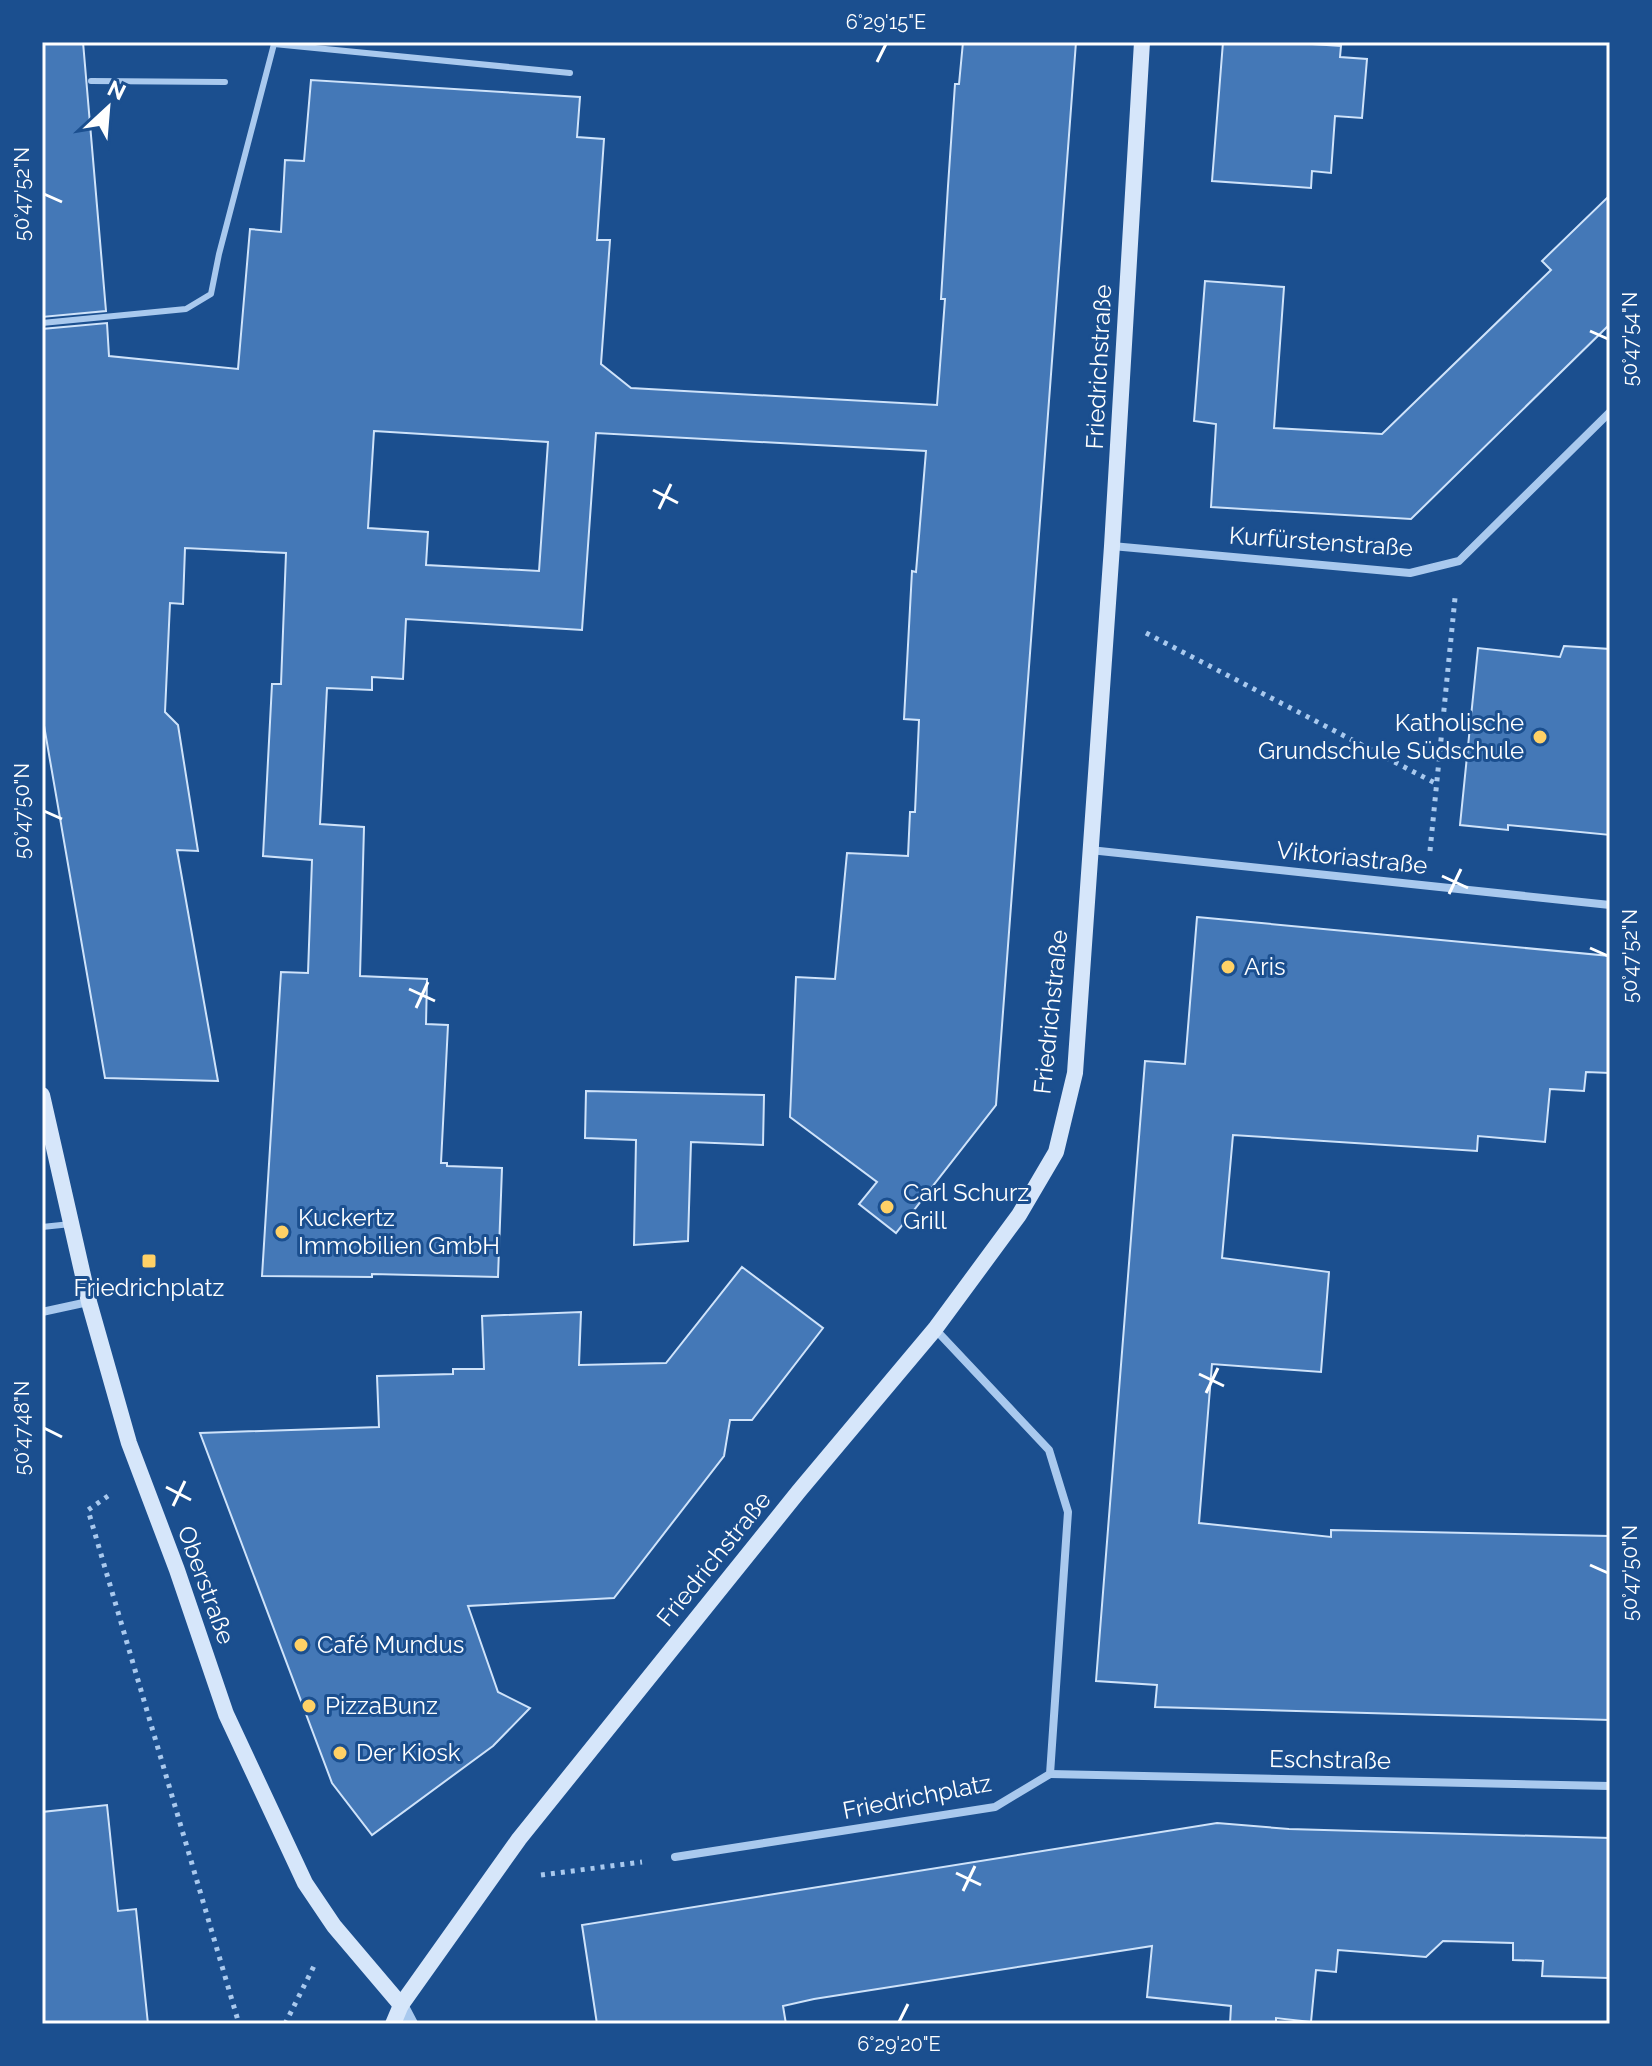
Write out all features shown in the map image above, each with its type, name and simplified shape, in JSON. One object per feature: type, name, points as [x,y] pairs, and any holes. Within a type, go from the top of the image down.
[{"type":"main road","name":"Friedrichstraße","points":[[393,2024],[401,2005],[519,1839],[799,1491],[935,1329],[1019,1215],[1056,1152],[1075,1073],[1112,546],[1142,42]]},
{"type":"main road","name":"Oberstraße","points":[[42,1095],[89,1302],[139,1474],[177,1570],[226,1714],[305,1883],[334,1926],[401,2005]]},
{"type":"street","points":[[1459,561],[1610,412]]},
{"type":"street","name":"Kurfürstenstraße","points":[[1112,546],[1410,573],[1459,561]]},
{"type":"street","name":"Viktoriastraße","points":[[1089,850],[1610,905]]},
{"type":"street","points":[[42,1312],[89,1302]]},
{"type":"street","points":[[935,1329],[1049,1450],[1068,1512],[1050,1774]]},
{"type":"street","name":"Eschstraße","points":[[1050,1774],[1610,1786]]},
{"type":"street","name":"Friedrichplatz","points":[[675,1857],[995,1807],[1050,1774]]},
{"type":"street","points":[[401,2005],[411,2024]]},
{"type":"lane","points":[[42,323],[186,309],[211,294],[274,44],[570,73]]},
{"type":"lane","points":[[91,81],[225,82]]},
{"type":"lane","points":[[42,1227],[71,1224]]},
{"type":"path","points":[[1427,886],[1459,561]]},
{"type":"path","points":[[1107,613],[1437,784]]},
{"type":"path","points":[[139,1474],[88,1510],[239,2024]]},
{"type":"path","points":[[486,1883],[675,1857]]},
{"type":"path","points":[[285,2024],[334,1926]]},
{"type":"building","points":[[42,42],[83,42],[106,311],[42,317]]},
{"type":"building","points":[[963,42],[1076,42],[996,1105],[896,1233],[859,1204],[877,1182],[790,1117],[796,977],[835,979],[847,853],[908,856],[910,812],[915,812],[919,720],[904,719],[912,571],[916,572],[926,451],[596,433],[582,630],[406,619],[403,679],[372,677],[372,690],[327,688],[320,824],[364,827],[360,976],[427,979],[426,1024],[448,1025],[441,1163],[447,1163],[447,1166],[502,1168],[498,1277],[372,1274],[372,1277],[262,1276],[281,972],[308,973],[312,860],[263,856],[272,684],[281,684],[286,553],[185,548],[183,604],[170,603],[165,712],[178,725],[198,851],[177,850],[218,1081],[105,1078],[42,714],[42,329],[107,323],[109,356],[238,369],[250,229],[281,232],[285,160],[304,161],[311,80],[580,97],[577,137],[604,139],[597,240],[610,240],[601,364],[631,388],[937,405],[945,299],[941,299],[948,186],[955,84],[959,84]],"holes":[[[374,431],[548,442],[539,571],[426,565],[428,532],[368,528]]]},
{"type":"building","points":[[1223,42],[1341,46],[1340,57],[1367,59],[1362,118],[1335,116],[1331,173],[1312,171],[1311,188],[1212,181]]},
{"type":"building","points":[[1610,195],[1610,324],[1411,519],[1211,507],[1216,424],[1194,421],[1205,281],[1284,287],[1274,428],[1382,434],[1551,270],[1542,261]]},
{"type":"building","name":"Katholische Grundschule Südschule","points":[[1564,646],[1610,649],[1610,835],[1508,825],[1508,830],[1460,825],[1478,648],[1560,657]]},
{"type":"building","points":[[1197,917],[1610,956],[1610,1073],[1586,1072],[1584,1091],[1550,1089],[1545,1142],[1478,1136],[1477,1151],[1233,1135],[1222,1258],[1329,1272],[1321,1372],[1212,1364],[1199,1523],[1331,1537],[1331,1530],[1610,1536],[1610,1720],[1155,1707],[1157,1685],[1096,1681],[1145,1061],[1185,1064]]},
{"type":"building","points":[[586,1091],[764,1095],[763,1145],[691,1142],[688,1241],[634,1245],[636,1140],[585,1138]]},
{"type":"building","points":[[742,1267],[823,1328],[752,1420],[730,1420],[724,1456],[614,1598],[468,1606],[498,1692],[530,1708],[493,1746],[372,1835],[332,1783],[200,1433],[379,1427],[377,1376],[453,1374],[453,1369],[484,1369],[482,1316],[581,1312],[579,1365],[666,1363]]},
{"type":"building","points":[[107,1805],[118,1911],[136,1909],[148,2024],[42,2024],[42,1812]]},
{"type":"building","points":[[1217,1823],[1289,1829],[1610,1838],[1608,1978],[1542,1976],[1543,1961],[1513,1960],[1513,1943],[1443,1941],[1426,1957],[1338,1950],[1336,1972],[1316,1970],[1311,2022],[1276,2018],[1276,2024],[1230,2024],[1231,2006],[1147,1997],[1152,1946],[814,1999],[783,2006],[786,2024],[597,2024],[582,1925]]},
{"type":"place","name":"Katholische Grundschule Südschule","points":[[1540,737]]},
{"type":"place","name":"Aris","points":[[1228,967]]},
{"type":"place","name":"Carl Schurz Grill","points":[[887,1207]]},
{"type":"place","name":"Kuckertz Immobilien GmbH","points":[[282,1232]]},
{"type":"place","name":"Friedrichplatz","points":[[149,1261]]},
{"type":"place","name":"Café Mundus","points":[[301,1645]]},
{"type":"place","name":"PizzaBunz","points":[[309,1706]]},
{"type":"place","name":"Der Kiosk","points":[[340,1753]]}]
